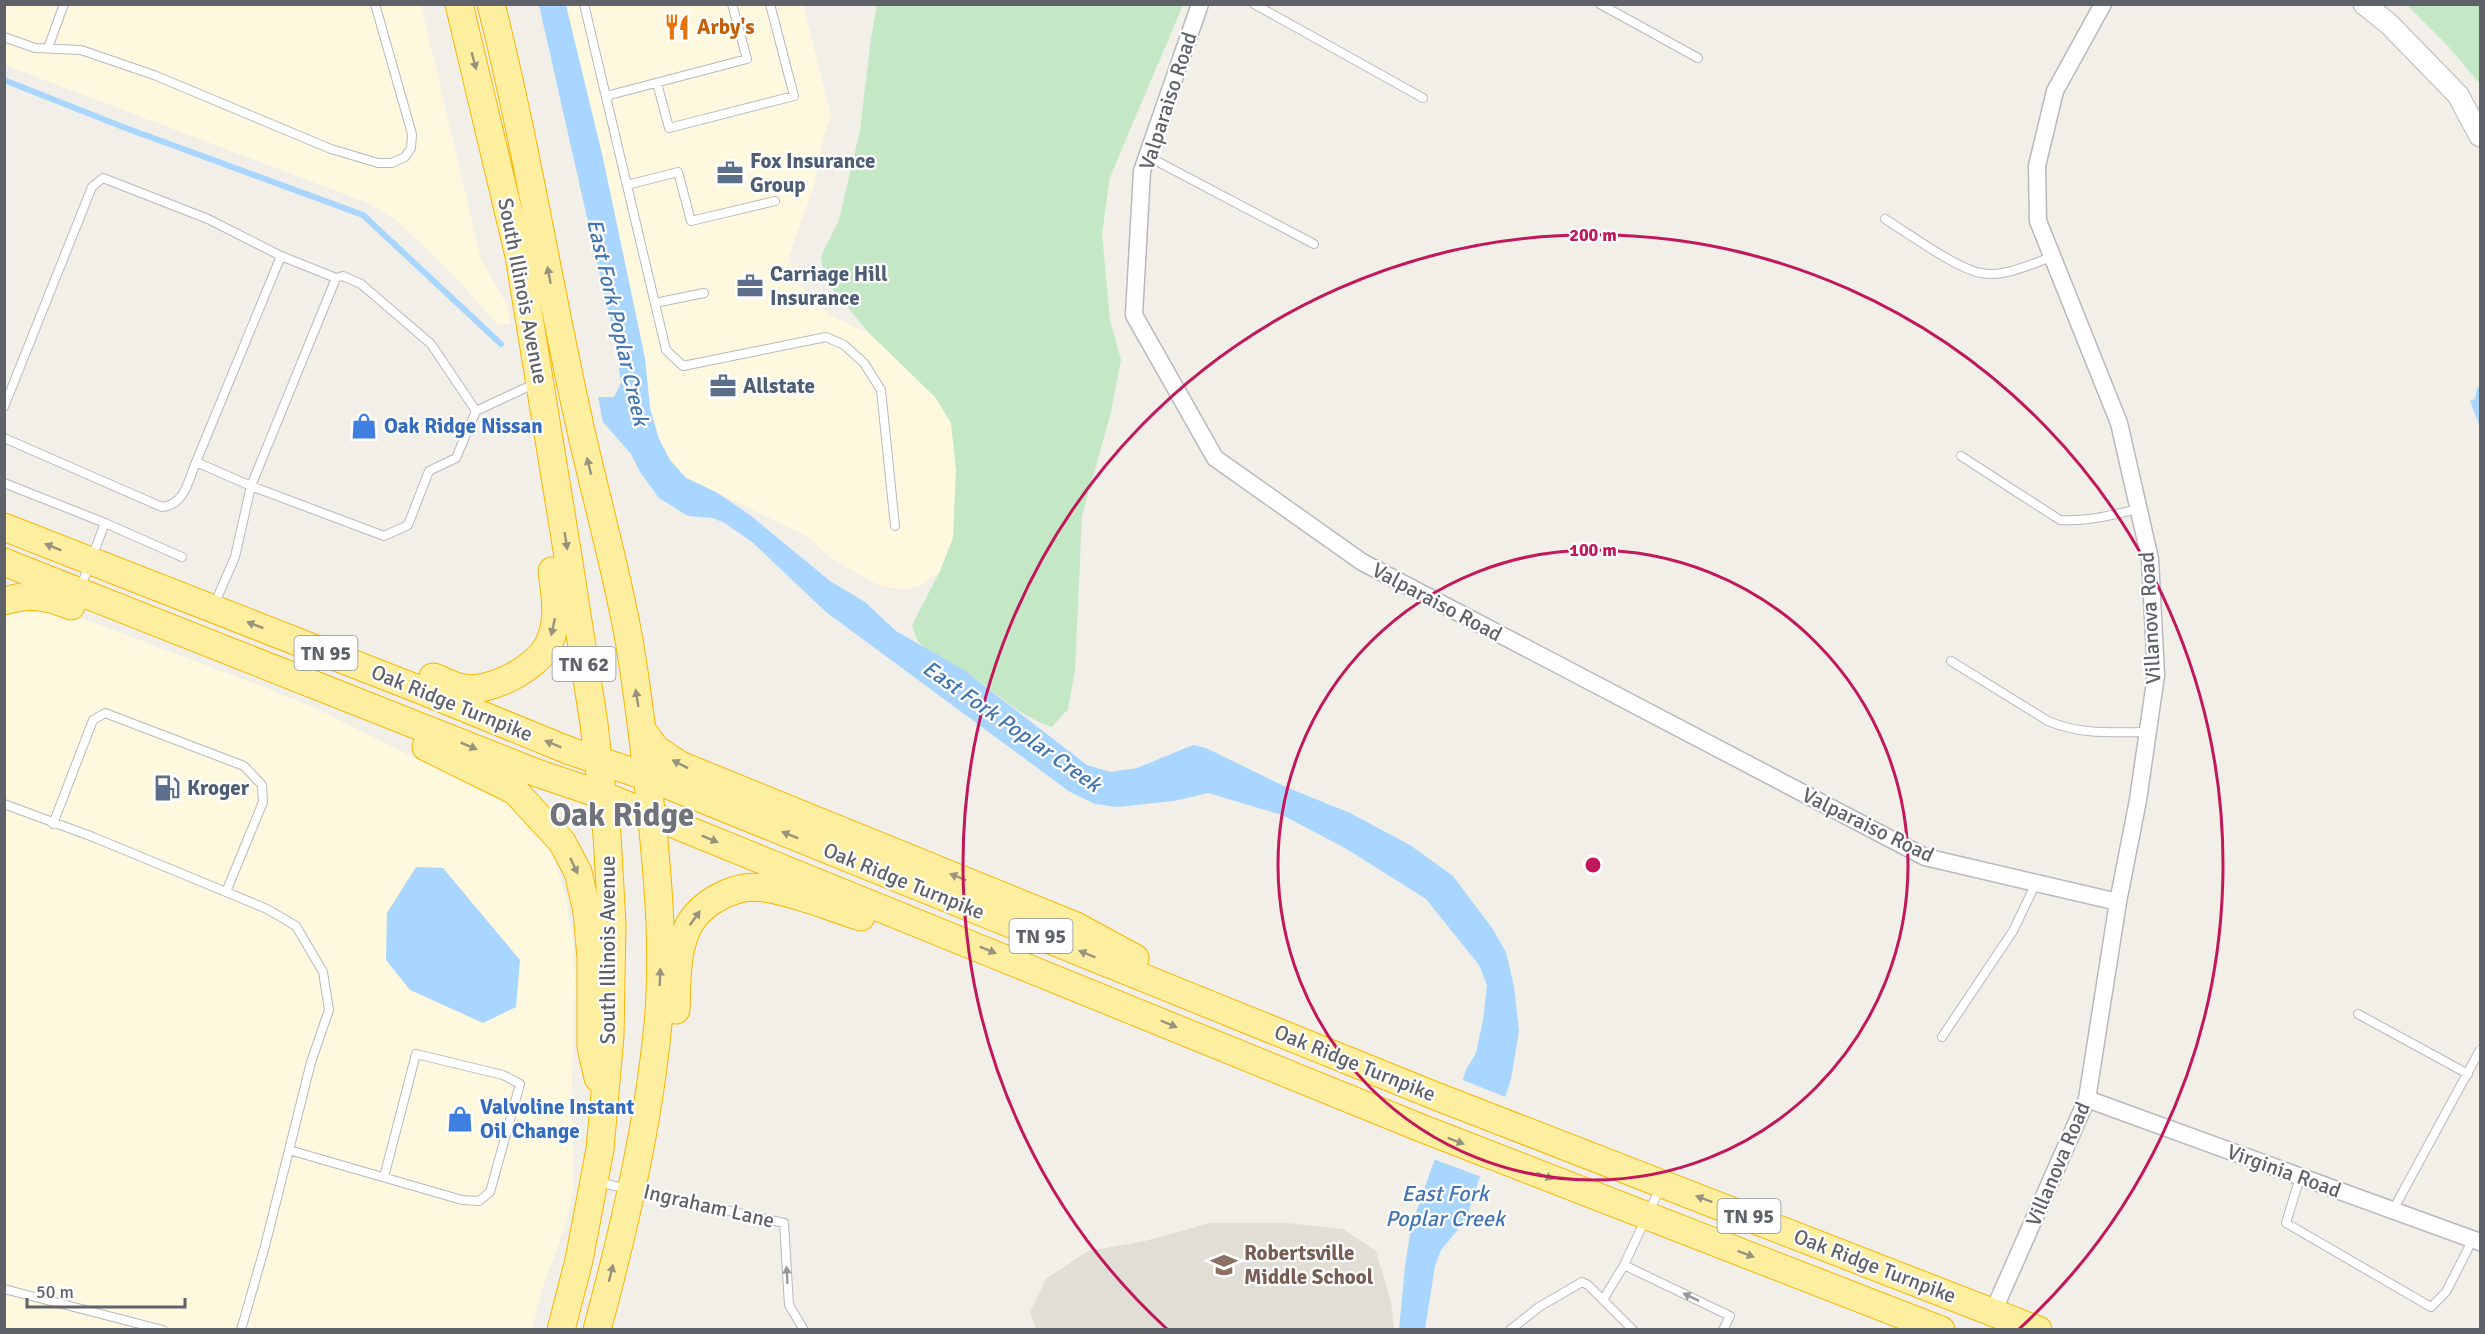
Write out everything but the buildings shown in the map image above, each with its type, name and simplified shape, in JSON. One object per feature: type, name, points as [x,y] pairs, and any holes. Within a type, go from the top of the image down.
[{"type":"highway","name":"South Illinois Avenue","points":[[459,4],[519,256],[550,445],[607,835],[612,924],[610,1036],[604,1103],[595,1182],[579,1260],[561,1329]]},
{"type":"highway","name":"South Illinois Avenue","points":[[491,4],[508,71],[579,423],[628,638],[648,777]]},
{"type":"highway","points":[[293,640],[374,654],[463,688],[488,687],[509,679],[531,664],[549,644],[557,607],[542,507],[550,445]]},
{"type":"highway","name":"Oak Ridge Turnpike","points":[[4,527],[570,752],[648,777],[1434,1095],[2038,1329]]},
{"type":"highway","name":"Oak Ridge Turnpike","points":[[4,562],[537,773],[602,795],[1420,1128],[1941,1329]]},
{"type":"highway","points":[[4,601],[25,595],[40,595],[139,632],[248,659],[351,713],[516,791],[559,836],[578,872],[586,912],[591,958],[591,1047],[604,1103]]},
{"type":"highway","points":[[642,730],[656,748],[680,765],[1076,926],[1255,1022]]},
{"type":"highway","name":"TN 62","points":[[597,1329],[632,1189],[650,1094],[658,1022],[661,936],[648,777]]},
{"type":"highway","points":[[650,1094],[675,1015],[684,936],[692,919],[713,900],[735,891],[762,887],[791,894],[875,922],[948,934]]},
{"type":"highway","points":[[544,1329],[558,1273],[595,1182]]},
{"type":"street","name":"Valparaiso Road","points":[[1200,4],[1142,171],[1134,315],[1215,458],[1362,562],[1925,857],[2118,902]]},
{"type":"street","name":"Villanova Road","points":[[1994,1312],[2087,1099],[2118,902],[2138,800],[2156,675],[2150,559],[2119,423],[2038,221],[2037,166],[2055,91],[2103,4]]},
{"type":"street","points":[[2364,4],[2389,24],[2458,95],[2481,136]]},
{"type":"street","name":"Virginia Road","points":[[2087,1099],[2477,1241]]},
{"type":"lane","points":[[48,48],[64,4]]},
{"type":"lane","points":[[4,37],[35,48],[81,50],[154,75],[331,149],[378,163],[392,164],[405,157],[411,148],[412,134],[375,4]]},
{"type":"lane","points":[[584,4],[666,350],[682,366],[826,337],[844,345],[864,363],[881,390],[895,526]]},
{"type":"lane","points":[[606,96],[747,59],[732,4]]},
{"type":"lane","points":[[657,83],[669,128],[794,96],[770,4]]},
{"type":"lane","points":[[1254,4],[1423,98]]},
{"type":"lane","points":[[1600,4],[1698,58]]},
{"type":"lane","points":[[1147,156],[1314,244]]},
{"type":"lane","points":[[627,184],[678,172],[691,221],[775,201]]},
{"type":"lane","points":[[4,407],[92,187],[103,178],[208,219],[281,256],[336,278],[343,276],[362,284],[430,344],[476,411]]},
{"type":"lane","points":[[1885,219],[1961,266],[1981,274],[2000,273],[2052,257]]},
{"type":"lane","points":[[4,438],[162,507],[173,506],[180,501],[281,256]]},
{"type":"lane","points":[[212,609],[235,557],[251,486],[336,278]]},
{"type":"lane","points":[[655,303],[704,293]]},
{"type":"lane","points":[[196,462],[251,486],[384,536],[408,525],[429,471],[456,458],[476,411],[540,381]]},
{"type":"lane","points":[[1961,456],[2060,520],[2098,518],[2138,509]]},
{"type":"lane","points":[[4,483],[182,556]]},
{"type":"lane","points":[[79,592],[105,523]]},
{"type":"lane","points":[[1951,661],[2048,721],[2065,729],[2089,732],[2148,732]]},
{"type":"lane","points":[[53,824],[93,720],[105,713],[244,766],[262,785],[263,802],[226,892]]},
{"type":"lane","points":[[4,804],[93,837],[267,909],[296,926],[323,972],[329,1010],[312,1062],[265,1246],[241,1329]]},
{"type":"lane","points":[[1942,1037],[2013,931],[2036,883]]},
{"type":"lane","points":[[2358,1014],[2468,1074]]},
{"type":"lane","points":[[2393,1210],[2481,1050]]},
{"type":"lane","points":[[289,1150],[384,1178],[462,1200],[479,1201],[490,1192],[520,1084],[503,1075],[416,1054],[384,1178]]},
{"type":"lane","points":[[2300,1177],[2286,1223],[2431,1307],[2446,1292],[2477,1241]]},
{"type":"lane","name":"Ingraham Lane","points":[[595,1182],[784,1223],[789,1305],[804,1329]]},
{"type":"lane","points":[[1603,1300],[1624,1265],[1662,1183]]},
{"type":"lane","points":[[1624,1265],[1730,1316],[1723,1329]]},
{"type":"lane","points":[[1510,1329],[1539,1307],[1582,1282],[1588,1285],[1633,1329]]},
{"type":"lane","points":[[4,1289],[163,1329]]},
{"type":"shaded area","points":[[4,5],[421,5],[481,259],[507,305],[511,324],[499,325],[493,320],[468,291],[416,239],[393,218],[368,203],[5,65]]},
{"type":"shaded area","points":[[566,5],[803,5],[831,115],[824,136],[814,185],[789,256],[793,277],[828,314],[870,334],[935,397],[951,423],[956,470],[953,538],[939,573],[917,587],[902,590],[878,585],[829,557],[807,536],[686,478],[670,460],[659,439],[650,408],[645,358]]},
{"type":"shaded area","points":[[4,585],[7,586],[8,614],[22,608],[60,610],[269,689],[319,710],[419,760],[464,779],[511,803],[551,848],[565,895],[573,943],[575,976],[572,1078],[573,1192],[565,1227],[544,1284],[532,1329],[5,1329]]},
{"type":"shaded area","name":"Robertsville Middle School","points":[[1210,1223],[1286,1223],[1343,1229],[1376,1251],[1391,1302],[1394,1329],[1036,1329],[1030,1312],[1046,1279],[1088,1251],[1141,1242]]},
{"type":"green space","points":[[877,5],[1183,5],[1110,177],[1102,234],[1110,320],[1121,360],[1111,412],[1082,516],[1075,671],[1068,709],[1052,727],[1017,710],[960,668],[929,651],[916,638],[912,625],[939,573],[953,538],[956,470],[951,423],[935,397],[870,334],[824,279],[821,256],[839,220],[860,130]]},
{"type":"green space","points":[[2407,5],[2480,5],[2480,84],[2448,46]]},
{"type":"water","name":"East Fork Poplar Creek","points":[[539,5],[566,5],[603,158],[645,358],[650,408],[659,439],[670,460],[686,478],[716,492],[750,515],[830,581],[865,602],[896,631],[964,670],[1087,765],[1110,772],[1137,768],[1193,745],[1206,748],[1286,787],[1350,813],[1410,845],[1453,876],[1492,928],[1506,952],[1514,987],[1519,1031],[1511,1079],[1466,1220],[1441,1250],[1435,1266],[1425,1329],[1399,1329],[1405,1267],[1411,1227],[1466,1070],[1476,1053],[1487,985],[1479,965],[1426,899],[1345,848],[1282,815],[1208,793],[1174,801],[1117,807],[1095,804],[1070,792],[826,612],[752,542],[723,522],[712,518],[688,516],[659,498],[640,472],[631,454],[603,422],[598,397],[614,397],[621,383],[614,337]]},
{"type":"water","points":[[2480,386],[2480,427],[2470,401],[2475,399]]},
{"type":"water","points":[[416,867],[443,868],[520,960],[516,1007],[483,1023],[410,990],[386,960],[387,913]]},
{"type":"pier","points":[[1460,1079],[1508,1098],[1482,1177],[1433,1159]]},
{"type":"waterway","points":[[4,80],[123,127],[363,215],[501,344]]},
{"type":"place","name":"Arby's","points":[[677,27]]},
{"type":"place","name":"Fox Insurance Group","points":[[730,173]]},
{"type":"place","name":"Carriage Hill Insurance","points":[[750,286]]},
{"type":"place","name":"Allstate","points":[[723,386]]},
{"type":"place","name":"Oak Ridge Nissan","points":[[364,426]]},
{"type":"place","name":"Kroger","points":[[167,788]]},
{"type":"place","name":"Valvoline Instant Oil Change","points":[[460,1119]]},
{"type":"place","name":"Robertsville Middle School","points":[[1224,1265]]},
{"type":"district","name":"Oak Ridge","points":[[622,815]]}]
